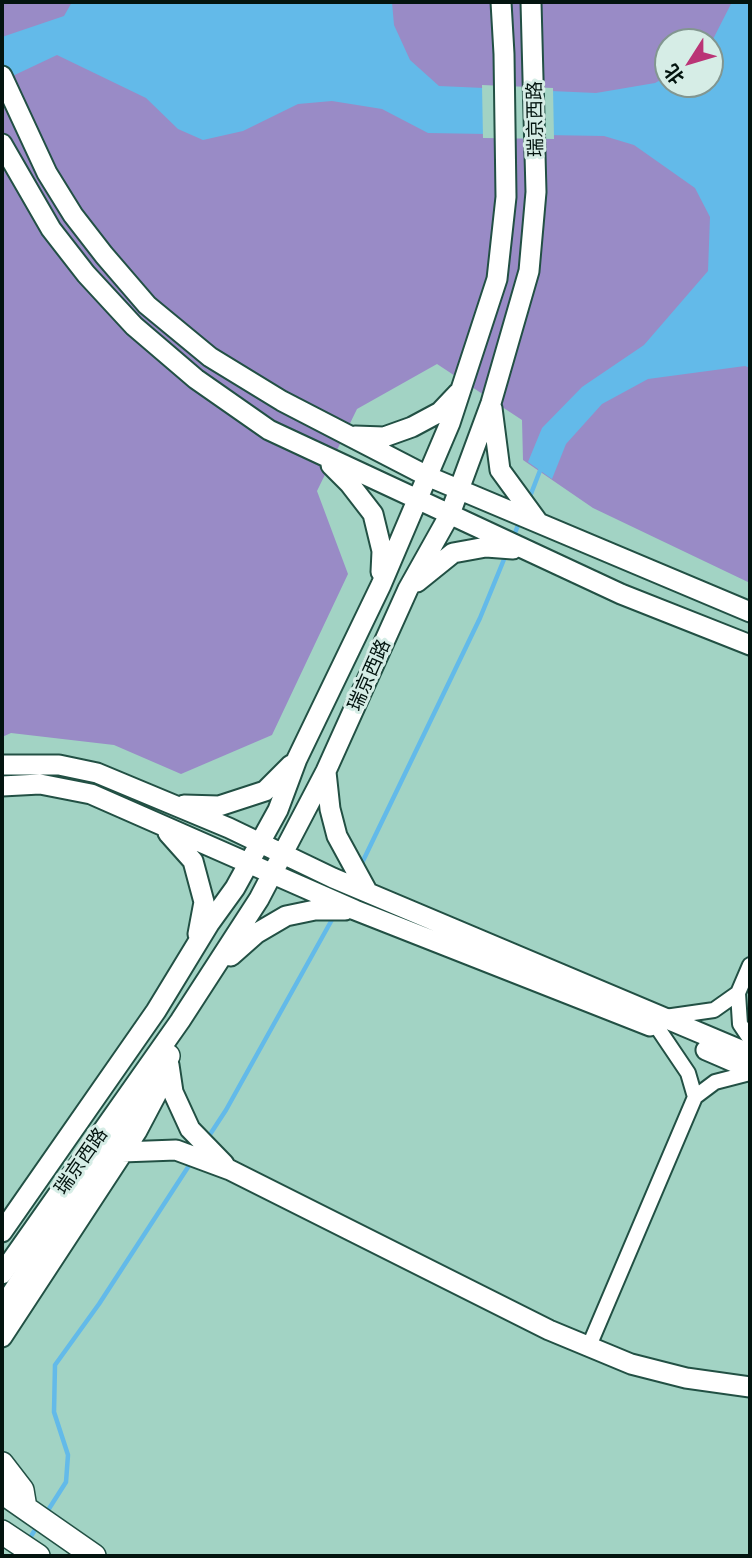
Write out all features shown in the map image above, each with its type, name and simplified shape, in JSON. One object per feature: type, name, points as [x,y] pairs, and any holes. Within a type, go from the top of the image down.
[{"type":"main road","points":[[3,1310],[168,1056]]},
{"type":"main road","points":[[2,1464],[22,1490],[25,1507]]},
{"type":"main road","points":[[2,1492],[94,1556]]},
{"type":"main road","points":[[2,1532],[38,1556]]},
{"type":"street","name":"瑞京西路","points":[[2,1232],[156,1011],[234,888],[278,810],[297,759],[381,585],[450,423],[497,279],[506,197],[501,2]]},
{"type":"street","name":"瑞京西路","points":[[2,1274],[215,970],[273,874],[326,771],[408,589],[450,514],[491,403],[529,271],[536,192],[531,2]]},
{"type":"street","points":[[2,76],[47,173],[73,215],[147,305],[211,357],[282,401],[427,476],[750,612]]},
{"type":"street","points":[[2,144],[51,229],[86,274],[134,326],[197,379],[269,430],[621,594],[750,645]]},
{"type":"street","points":[[348,436],[384,437],[412,427],[440,412],[461,390]]},
{"type":"street","points":[[269,430],[282,430],[291,421],[291,411],[282,401]]},
{"type":"street","points":[[491,403],[500,470],[539,523]]},
{"type":"street","points":[[320,455],[349,483],[373,514],[382,551],[381,585]]},
{"type":"street","points":[[408,589],[453,553],[486,547],[526,550]]},
{"type":"street","points":[[621,594],[615,586],[615,575],[622,566],[635,564]]},
{"type":"street","points":[[171,804],[219,806],[265,791],[297,759]]},
{"type":"street","points":[[2,765],[59,765],[97,773],[260,842],[333,878],[372,893],[661,1024],[750,1071]]},
{"type":"street","points":[[326,771],[330,809],[337,836],[372,893]]},
{"type":"street","points":[[2,786],[40,784],[91,794],[273,874],[319,903],[360,912],[661,1024],[750,1054]]},
{"type":"street","points":[[163,827],[193,861],[204,902],[196,945]]},
{"type":"street","points":[[215,970],[257,933],[286,916],[319,903]]},
{"type":"street","points":[[750,965],[738,993],[740,1024],[750,1039]]},
{"type":"street","points":[[661,1024],[713,1010],[738,993]]},
{"type":"street","points":[[2,1337],[137,1131],[156,1095],[180,1021]]},
{"type":"street","points":[[661,1024],[688,1073],[695,1097]]},
{"type":"street","points":[[168,1056],[173,1092],[190,1129],[229,1169]]},
{"type":"street","points":[[589,1346],[695,1097],[715,1082],[750,1071]]},
{"type":"street","points":[[122,1152],[176,1150],[229,1169],[549,1330],[631,1364],[686,1378],[750,1387]]},
{"type":"shaded area","points":[[2,2],[750,2],[750,583],[593,508],[523,460],[522,420],[437,364],[357,409],[317,491],[348,574],[272,735],[181,774],[114,745],[11,733],[2,737]]},
{"type":"water","points":[[72,2],[392,2],[394,25],[410,60],[439,86],[596,93],[654,83],[654,98],[724,98],[724,28],[719,28],[732,2],[750,2],[750,368],[745,366],[648,379],[602,404],[566,444],[552,479],[528,462],[542,428],[582,387],[644,345],[708,271],[710,217],[695,188],[634,145],[604,136],[428,133],[382,109],[332,101],[298,104],[243,131],[203,140],[178,129],[146,98],[57,55],[2,81],[2,37],[64,16]]},
{"type":"pier","points":[[482,85],[553,88],[554,139],[483,138]]},
{"type":"waterway","points":[[529,499],[541,468]]},
{"type":"waterway","points":[[513,538],[520,520]]},
{"type":"waterway","points":[[361,865],[480,618],[507,552]]},
{"type":"waterway","points":[[207,1139],[226,1110],[334,916]]},
{"type":"waterway","points":[[45,1515],[66,1482],[68,1455],[54,1412],[55,1365],[99,1304],[192,1161]]},
{"type":"waterway","points":[[28,1541],[38,1525]]}]
